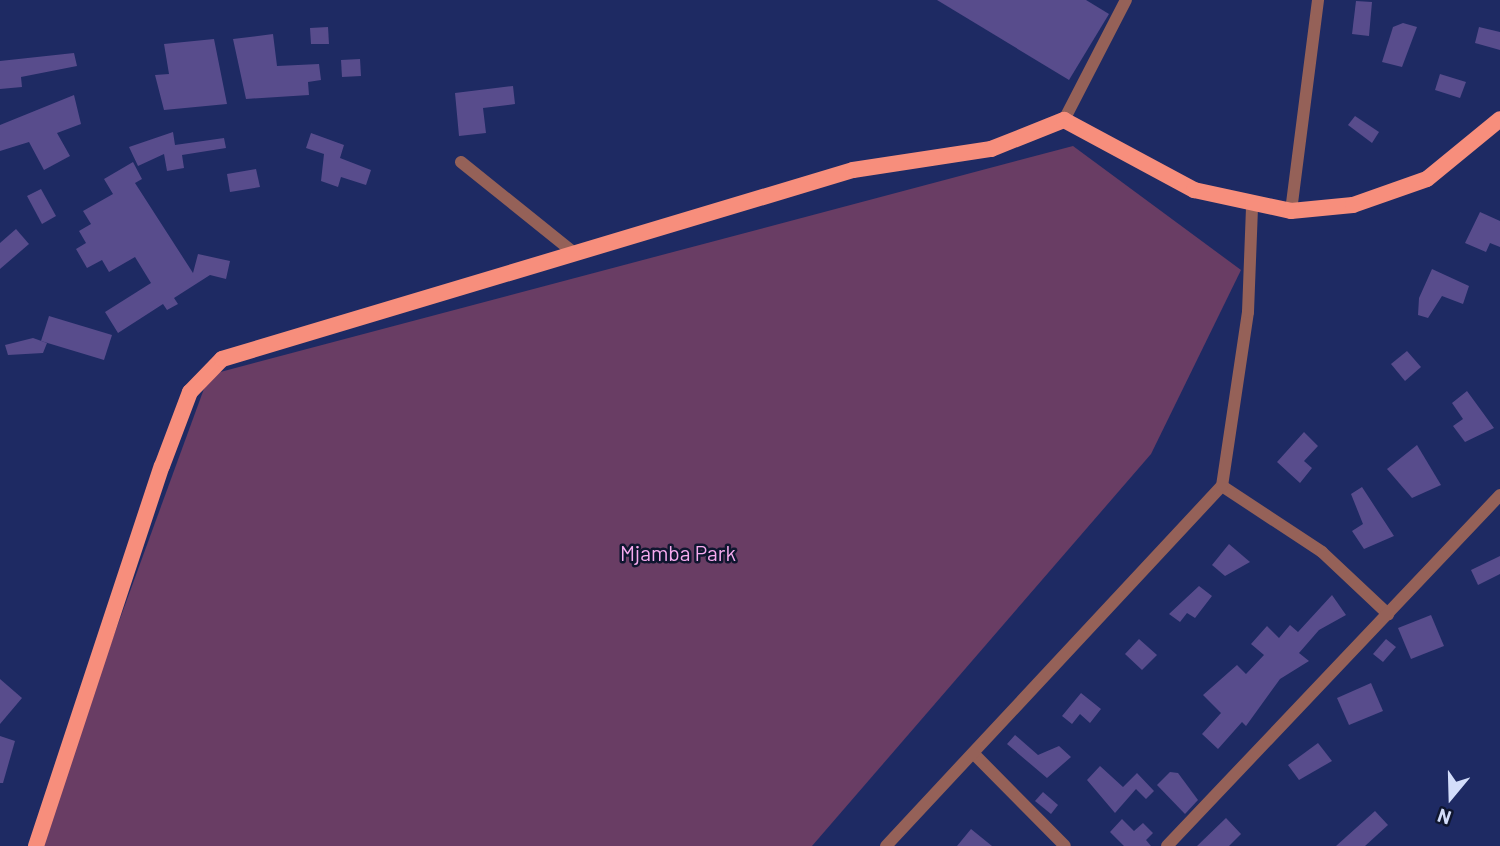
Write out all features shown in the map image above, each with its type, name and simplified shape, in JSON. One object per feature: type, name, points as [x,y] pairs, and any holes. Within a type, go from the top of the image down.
[{"type":"main road","points":[[36,846],[162,466],[205,372],[246,347],[853,170],[991,149],[1064,120],[1168,179],[1252,207],[1291,211],[1353,205],[1418,183],[1452,164],[1500,119]]},
{"type":"street","points":[[1064,120],[1126,0]]},
{"type":"street","points":[[1291,211],[1318,0]]},
{"type":"street","points":[[461,162],[573,252]]},
{"type":"street","points":[[887,846],[1222,486],[1248,312],[1252,207]]},
{"type":"street","points":[[1222,486],[1322,552],[1388,614]]},
{"type":"street","points":[[1167,846],[1500,495]]},
{"type":"street","points":[[974,754],[1065,846]]},
{"type":"green space","name":"Mjamba Park","points":[[1073,146],[1241,270],[1151,454],[812,846],[37,846],[209,375]]},
{"type":"building","points":[[937,0],[1086,0],[1109,14],[1069,80]]},
{"type":"building","points":[[1356,1],[1372,2],[1369,36],[1352,34]]},
{"type":"building","points":[[1403,23],[1417,27],[1402,67],[1382,62],[1393,27]]},
{"type":"building","points":[[328,27],[329,44],[311,44],[310,28]]},
{"type":"building","points":[[1479,27],[1500,32],[1500,50],[1475,43]]},
{"type":"building","points":[[273,34],[277,66],[319,64],[321,80],[308,82],[309,95],[246,99],[233,39]]},
{"type":"building","points":[[214,39],[227,104],[164,110],[155,75],[169,74],[164,44]]},
{"type":"building","points":[[74,53],[77,66],[21,77],[22,87],[0,89],[0,61]]},
{"type":"building","points":[[360,59],[361,76],[342,77],[341,60]]},
{"type":"building","points":[[1440,74],[1466,82],[1460,98],[1435,90]]},
{"type":"building","points":[[513,86],[515,104],[483,108],[486,133],[459,136],[455,93]]},
{"type":"building","points":[[74,95],[81,124],[57,133],[70,156],[44,170],[29,142],[0,151],[0,125]]},
{"type":"building","points":[[1355,116],[1379,132],[1372,143],[1348,125]]},
{"type":"building","points":[[173,132],[175,145],[224,138],[226,148],[182,155],[184,168],[167,171],[164,154],[138,166],[129,147]]},
{"type":"building","points":[[311,133],[344,145],[340,158],[371,170],[366,185],[341,177],[338,187],[321,181],[324,154],[306,148]]},
{"type":"building","points":[[133,162],[142,179],[135,183],[193,273],[198,254],[230,261],[226,279],[210,275],[174,298],[178,304],[167,310],[163,304],[118,333],[105,312],[151,283],[135,257],[109,272],[102,260],[87,268],[76,249],[86,243],[79,231],[91,224],[83,211],[113,194],[104,179]]},
{"type":"building","points":[[256,169],[260,187],[230,192],[227,174]]},
{"type":"building","points":[[41,189],[56,216],[42,224],[27,196]]},
{"type":"building","points":[[1480,212],[1500,221],[1500,247],[1490,243],[1486,252],[1465,243]]},
{"type":"building","points":[[16,229],[29,244],[0,269],[0,243]]},
{"type":"building","points":[[1432,269],[1469,286],[1463,304],[1442,296],[1428,318],[1418,315],[1419,298]]},
{"type":"building","points":[[49,316],[112,335],[104,360],[41,341]]},
{"type":"building","points":[[33,338],[47,343],[43,353],[8,355],[5,345]]},
{"type":"building","points":[[1407,351],[1421,367],[1405,381],[1391,364]]},
{"type":"building","points":[[1467,391],[1494,428],[1465,442],[1453,426],[1463,419],[1452,403]]},
{"type":"building","points":[[1304,432],[1318,446],[1304,461],[1312,468],[1300,483],[1277,462]]},
{"type":"building","points":[[1417,445],[1441,485],[1412,498],[1387,469]]},
{"type":"building","points":[[1362,487],[1394,536],[1364,549],[1352,531],[1363,524],[1351,494]]},
{"type":"building","points":[[1229,544],[1250,562],[1225,576],[1212,565]]},
{"type":"building","points":[[1500,556],[1500,574],[1478,585],[1471,570]]},
{"type":"building","points":[[1199,586],[1212,596],[1195,618],[1187,613],[1180,622],[1169,614]]},
{"type":"building","points":[[1332,595],[1346,615],[1319,630],[1299,653],[1309,661],[1280,679],[1246,726],[1242,722],[1218,749],[1202,734],[1221,713],[1203,695],[1237,665],[1246,674],[1264,655],[1251,644],[1267,626],[1279,638],[1290,625],[1298,632]]},
{"type":"building","points":[[1431,615],[1444,646],[1411,659],[1398,628]]},
{"type":"building","points":[[1139,639],[1157,655],[1142,670],[1125,654]]},
{"type":"building","points":[[1386,639],[1396,647],[1383,662],[1373,654]]},
{"type":"building","points":[[0,679],[22,698],[0,724]]},
{"type":"building","points":[[1371,683],[1383,711],[1349,725],[1337,698]]},
{"type":"building","points":[[1081,693],[1101,709],[1090,723],[1080,714],[1072,724],[1062,716]]},
{"type":"building","points":[[1015,735],[1038,755],[1059,746],[1071,757],[1047,778],[1007,744]]},
{"type":"building","points":[[0,736],[15,741],[3,783],[0,783]]},
{"type":"building","points":[[1318,743],[1332,761],[1299,780],[1288,765]]},
{"type":"building","points":[[1100,766],[1123,787],[1137,773],[1154,791],[1146,799],[1136,789],[1115,813],[1087,780]]},
{"type":"building","points":[[1170,772],[1178,773],[1198,800],[1185,814],[1157,785]]},
{"type":"building","points":[[1043,792],[1058,805],[1051,814],[1035,801]]},
{"type":"building","points":[[1375,811],[1388,825],[1365,846],[1336,846]]},
{"type":"building","points":[[1226,818],[1241,834],[1229,846],[1197,846]]},
{"type":"building","points":[[1122,819],[1134,831],[1143,823],[1153,833],[1146,840],[1151,846],[1124,846],[1110,832]]},
{"type":"building","points":[[971,829],[992,846],[957,846]]}]
